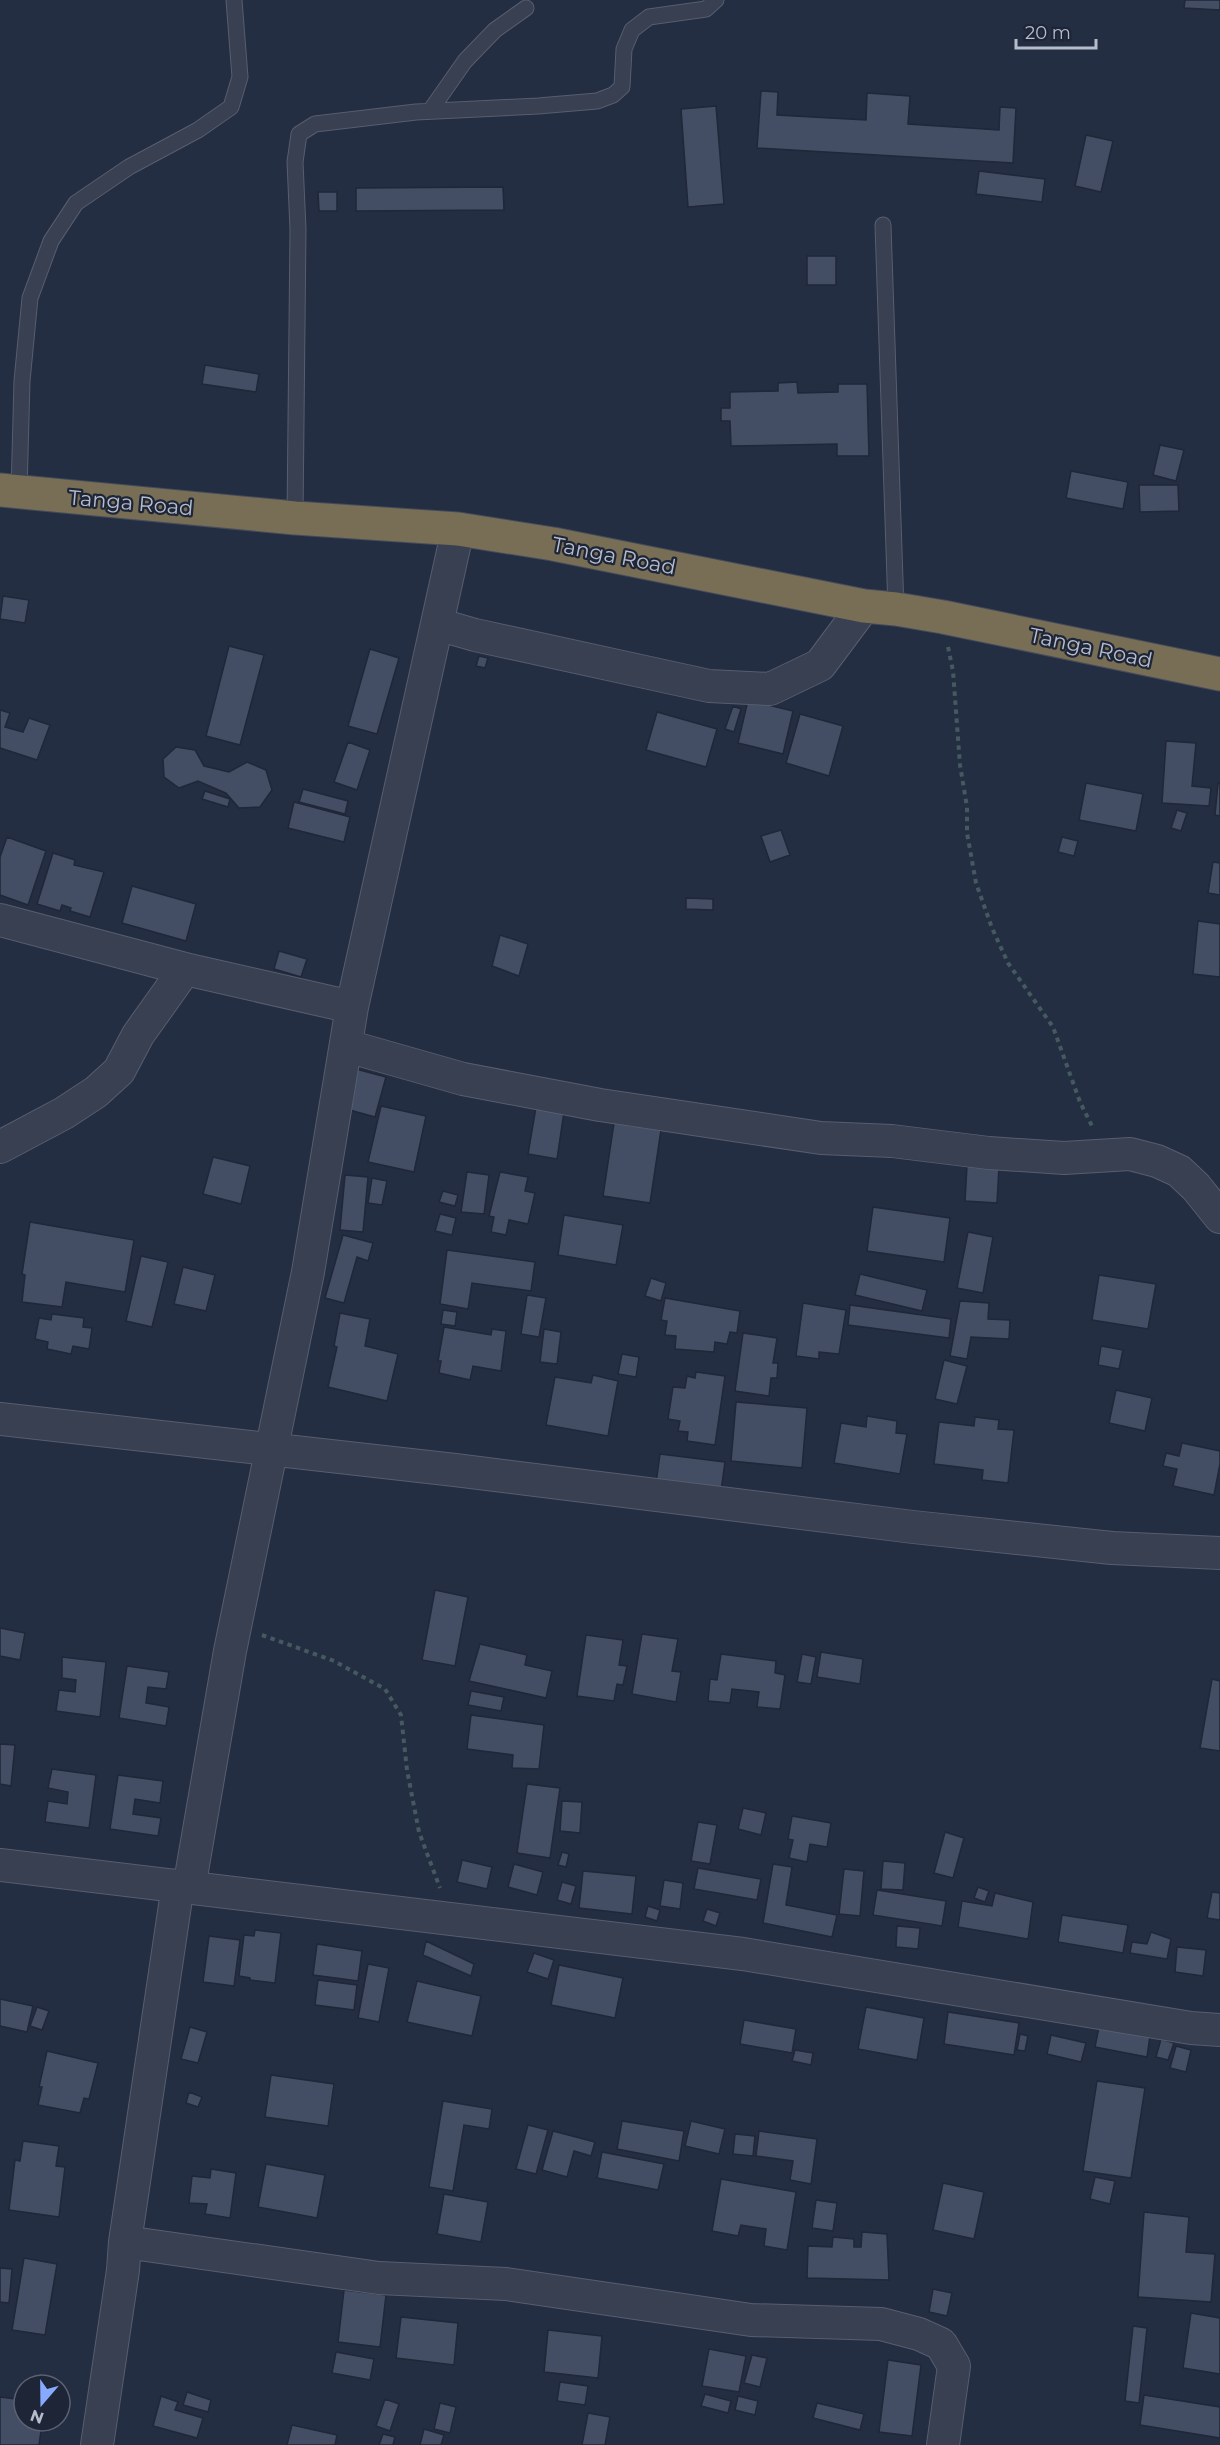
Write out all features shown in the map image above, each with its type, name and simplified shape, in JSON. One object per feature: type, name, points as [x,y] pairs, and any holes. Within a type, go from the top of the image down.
[{"type":"highway","name":"Tanga Road","points":[[10,491],[295,518],[458,529],[553,544],[864,606],[943,617],[1220,674]]},
{"type":"street","points":[[97,2445],[123,2270],[124,2242],[184,1887],[308,1272],[352,1007],[458,529]]},
{"type":"street","points":[[437,624],[709,686],[770,689],[820,665],[864,606]]},
{"type":"street","points":[[0,920],[185,969],[352,1007]]},
{"type":"street","points":[[0,1147],[64,1113],[96,1092],[119,1071],[138,1035],[185,969]]},
{"type":"street","points":[[347,1046],[464,1079],[600,1105],[821,1138],[892,1142],[989,1153],[1064,1158],[1130,1154],[1220,1182]]},
{"type":"street","points":[[1179,1171],[1196,1187],[1220,1217]]},
{"type":"street","points":[[0,1419],[524,1478],[913,1527],[1112,1548],[1220,1553]]},
{"type":"street","points":[[0,1865],[743,1954],[1191,2028],[1220,2030]]},
{"type":"street","points":[[124,2242],[379,2278],[506,2284],[751,2320],[881,2324],[919,2334],[941,2344],[954,2366],[943,2445]]},
{"type":"lane","points":[[10,491],[30,298],[51,241],[76,203],[129,167],[198,130],[231,107],[240,77],[234,0]]},
{"type":"lane","points":[[295,518],[298,229],[296,162],[299,134],[315,124],[430,111],[597,101],[613,95],[622,87],[625,68],[624,49],[632,30],[649,17],[706,9],[716,0]]},
{"type":"lane","points":[[430,111],[446,92],[465,61],[495,30],[526,8]]},
{"type":"lane","points":[[883,225],[896,609]]},
{"type":"path","points":[[943,617],[953,672],[956,732],[967,807],[967,833],[976,883],[992,928],[1008,963],[1053,1028],[1080,1102],[1107,1156]]},
{"type":"path","points":[[236,1623],[281,1643],[334,1661],[385,1689],[401,1714],[407,1770],[419,1832],[452,1919]]},
{"type":"building","points":[[1185,0],[1220,0],[1220,10],[1184,8]]},
{"type":"building","points":[[761,91],[778,92],[777,115],[866,120],[867,93],[910,96],[908,124],[999,130],[1000,107],[1016,108],[1013,163],[757,148]]},
{"type":"building","points":[[716,106],[724,204],[688,207],[681,109]]},
{"type":"building","points":[[1086,135],[1113,141],[1101,192],[1075,186]]},
{"type":"building","points":[[979,171],[1045,179],[1042,202],[976,194]]},
{"type":"building","points":[[503,187],[504,210],[356,211],[356,188]]},
{"type":"building","points":[[318,192],[337,192],[337,211],[319,211]]},
{"type":"building","points":[[807,256],[836,256],[836,285],[807,285]]},
{"type":"building","points":[[205,365],[259,374],[256,392],[202,384]]},
{"type":"building","points":[[797,382],[798,393],[838,392],[838,384],[867,384],[869,456],[837,456],[837,444],[731,446],[730,421],[721,421],[721,408],[730,408],[730,392],[778,391],[778,383]]},
{"type":"building","points":[[1160,445],[1184,450],[1176,481],[1153,475]]},
{"type":"building","points":[[1071,471],[1128,482],[1123,509],[1066,498]]},
{"type":"building","points":[[1139,485],[1178,485],[1179,511],[1140,512]]},
{"type":"building","points":[[3,596],[29,600],[25,623],[0,619]]},
{"type":"building","points":[[229,646],[264,655],[240,745],[206,736]]},
{"type":"building","points":[[370,649],[399,658],[377,734],[348,726]]},
{"type":"building","points":[[479,656],[488,658],[485,668],[476,666]]},
{"type":"building","points":[[748,700],[793,711],[783,754],[738,743]]},
{"type":"building","points":[[733,706],[741,709],[734,732],[725,729]]},
{"type":"building","points":[[0,710],[10,713],[5,727],[23,732],[29,718],[50,725],[37,760],[0,748]]},
{"type":"building","points":[[657,712],[717,729],[706,767],[646,750]]},
{"type":"building","points":[[800,714],[843,726],[829,776],[786,763]]},
{"type":"building","points":[[1166,741],[1196,743],[1192,786],[1211,788],[1209,806],[1162,803]]},
{"type":"building","points":[[348,742],[370,750],[357,790],[334,782]]},
{"type":"building","points":[[176,747],[195,750],[204,766],[229,772],[247,762],[266,770],[272,790],[260,807],[239,808],[226,793],[198,781],[179,788],[164,777],[163,759]]},
{"type":"building","points":[[1086,783],[1143,794],[1136,831],[1079,820]]},
{"type":"building","points":[[1218,783],[1220,784],[1220,816],[1215,815]]},
{"type":"building","points":[[303,789],[348,801],[345,814],[299,802]]},
{"type":"building","points":[[205,791],[230,799],[228,807],[202,799]]},
{"type":"building","points":[[294,802],[350,817],[344,842],[288,828]]},
{"type":"building","points":[[1177,810],[1187,813],[1181,831],[1171,828]]},
{"type":"building","points":[[781,830],[790,855],[770,862],[761,836]]},
{"type":"building","points":[[7,837],[46,851],[28,905],[0,895],[0,857]]},
{"type":"building","points":[[1062,837],[1078,841],[1074,856],[1058,852]]},
{"type":"building","points":[[53,853],[75,860],[74,865],[104,872],[90,917],[70,911],[71,908],[62,905],[60,911],[37,904]]},
{"type":"building","points":[[1213,862],[1220,863],[1220,895],[1208,893]]},
{"type":"building","points":[[132,886],[196,904],[186,941],[122,923]]},
{"type":"building","points":[[686,898],[713,899],[713,910],[686,909]]},
{"type":"building","points":[[1198,921],[1220,924],[1220,977],[1193,974]]},
{"type":"building","points":[[500,935],[528,944],[519,976],[492,966]]},
{"type":"building","points":[[279,951],[307,959],[301,977],[274,969]]},
{"type":"building","points":[[356,1069],[386,1077],[375,1117],[346,1109]]},
{"type":"building","points":[[381,1106],[426,1116],[414,1172],[368,1162]]},
{"type":"building","points":[[536,1107],[564,1112],[557,1159],[528,1154]]},
{"type":"building","points":[[614,1123],[661,1130],[650,1203],[603,1196]]},
{"type":"building","points":[[213,1157],[250,1166],[241,1204],[203,1194]]},
{"type":"building","points":[[967,1165],[999,1167],[997,1203],[965,1201]]},
{"type":"building","points":[[467,1172],[489,1175],[484,1214],[461,1212]]},
{"type":"building","points":[[500,1172],[528,1177],[525,1191],[535,1193],[528,1224],[509,1220],[506,1235],[491,1232],[494,1217],[489,1216]]},
{"type":"building","points":[[345,1175],[368,1177],[363,1232],[340,1230]]},
{"type":"building","points":[[372,1178],[387,1181],[382,1205],[368,1203]]},
{"type":"building","points":[[443,1191],[458,1195],[455,1206],[439,1202]]},
{"type":"building","points":[[873,1207],[950,1218],[944,1262],[867,1251]]},
{"type":"building","points":[[440,1214],[456,1218],[452,1235],[435,1231]]},
{"type":"building","points":[[564,1215],[623,1225],[616,1265],[558,1255]]},
{"type":"building","points":[[30,1222],[134,1240],[125,1292],[66,1282],[62,1307],[22,1302],[25,1275],[22,1274]]},
{"type":"building","points":[[968,1232],[993,1237],[983,1293],[957,1288]]},
{"type":"building","points":[[343,1235],[373,1243],[368,1261],[357,1257],[344,1303],[325,1298]]},
{"type":"building","points":[[447,1250],[535,1262],[531,1291],[472,1283],[468,1309],[440,1304]]},
{"type":"building","points":[[141,1256],[168,1262],[152,1327],[126,1321]]},
{"type":"building","points":[[183,1267],[215,1275],[206,1311],[174,1304]]},
{"type":"building","points":[[860,1274],[927,1290],[922,1311],[855,1295]]},
{"type":"building","points":[[1099,1275],[1156,1284],[1148,1329],[1092,1320]]},
{"type":"building","points":[[651,1278],[666,1283],[661,1301],[645,1296]]},
{"type":"building","points":[[527,1295],[546,1298],[539,1337],[521,1334]]},
{"type":"building","points":[[665,1298],[740,1311],[737,1333],[730,1332],[727,1344],[715,1342],[714,1352],[675,1349],[676,1336],[665,1335],[667,1321],[661,1320]]},
{"type":"building","points":[[960,1301],[989,1303],[988,1319],[1010,1320],[1009,1339],[971,1337],[967,1359],[950,1356]]},
{"type":"building","points":[[803,1303],[846,1310],[839,1354],[819,1352],[819,1359],[796,1356]]},
{"type":"building","points":[[850,1305],[951,1319],[949,1338],[848,1325]]},
{"type":"building","points":[[443,1310],[457,1312],[455,1326],[441,1324]]},
{"type":"building","points":[[340,1313],[370,1319],[365,1346],[398,1354],[387,1401],[328,1387],[337,1347],[334,1346]]},
{"type":"building","points":[[52,1314],[84,1318],[83,1327],[92,1328],[89,1349],[73,1346],[71,1354],[47,1349],[48,1342],[35,1339],[39,1318],[51,1320]]},
{"type":"building","points":[[444,1327],[491,1335],[492,1329],[506,1331],[501,1371],[473,1366],[470,1380],[439,1373],[441,1361],[438,1361]]},
{"type":"building","points":[[544,1329],[561,1332],[557,1364],[540,1362]]},
{"type":"building","points":[[743,1333],[777,1338],[773,1363],[778,1363],[777,1378],[771,1378],[769,1396],[735,1391]]},
{"type":"building","points":[[1101,1346],[1123,1350],[1119,1369],[1098,1365]]},
{"type":"building","points":[[622,1354],[639,1357],[636,1377],[618,1374]]},
{"type":"building","points":[[944,1360],[967,1366],[957,1404],[935,1399]]},
{"type":"building","points":[[696,1372],[725,1376],[715,1445],[687,1441],[688,1432],[678,1431],[680,1421],[668,1419],[673,1387],[685,1388],[687,1376],[695,1378]]},
{"type":"building","points":[[593,1375],[618,1381],[608,1436],[546,1425],[555,1377],[591,1383]]},
{"type":"building","points":[[1116,1390],[1152,1398],[1145,1431],[1109,1423]]},
{"type":"building","points":[[736,1402],[807,1408],[802,1468],[731,1461]]},
{"type":"building","points":[[867,1416],[897,1421],[896,1433],[907,1434],[900,1474],[834,1463],[841,1423],[866,1427]]},
{"type":"building","points":[[975,1417],[999,1420],[998,1429],[1014,1430],[1008,1483],[982,1480],[983,1470],[934,1464],[939,1422],[974,1426]]},
{"type":"building","points":[[1182,1443],[1220,1451],[1214,1495],[1173,1486],[1177,1469],[1163,1466],[1166,1453],[1179,1456]]},
{"type":"building","points":[[660,1454],[725,1462],[721,1491],[656,1483]]},
{"type":"building","points":[[435,1590],[468,1597],[455,1666],[422,1660]]},
{"type":"building","points":[[0,1628],[25,1633],[20,1660],[0,1656]]},
{"type":"building","points":[[642,1634],[678,1639],[672,1671],[681,1672],[676,1702],[632,1694]]},
{"type":"building","points":[[586,1635],[623,1640],[619,1665],[627,1666],[623,1685],[617,1684],[614,1701],[577,1696]]},
{"type":"building","points":[[480,1644],[527,1655],[525,1665],[552,1671],[546,1698],[469,1681]]},
{"type":"building","points":[[821,1652],[863,1659],[860,1684],[817,1677]]},
{"type":"building","points":[[721,1654],[776,1661],[775,1673],[785,1675],[780,1709],[757,1707],[759,1692],[732,1689],[730,1703],[708,1701],[710,1679],[717,1680]]},
{"type":"building","points":[[802,1654],[816,1657],[811,1684],[797,1682]]},
{"type":"building","points":[[62,1657],[106,1662],[100,1717],[56,1711],[59,1690],[75,1692],[76,1680],[62,1678]]},
{"type":"building","points":[[127,1666],[169,1672],[166,1689],[148,1687],[146,1703],[169,1707],[166,1726],[119,1718]]},
{"type":"building","points":[[1212,1679],[1220,1681],[1220,1751],[1200,1748]]},
{"type":"building","points":[[471,1691],[504,1697],[501,1711],[468,1705]]},
{"type":"building","points":[[471,1715],[544,1725],[539,1769],[512,1768],[513,1755],[467,1749]]},
{"type":"building","points":[[0,1744],[15,1745],[11,1786],[0,1784]]},
{"type":"building","points":[[52,1769],[96,1775],[89,1828],[45,1822],[48,1801],[67,1804],[68,1792],[48,1788]]},
{"type":"building","points":[[118,1775],[163,1781],[160,1803],[135,1799],[133,1814],[161,1818],[158,1836],[110,1829]]},
{"type":"building","points":[[527,1784],[560,1788],[550,1858],[517,1853]]},
{"type":"building","points":[[562,1801],[582,1802],[580,1833],[560,1831]]},
{"type":"building","points":[[743,1808],[766,1813],[761,1835],[738,1829]]},
{"type":"building","points":[[792,1816],[831,1823],[827,1847],[810,1844],[807,1862],[789,1858],[793,1840],[788,1839]]},
{"type":"building","points":[[698,1822],[717,1825],[710,1864],[691,1861]]},
{"type":"building","points":[[945,1832],[964,1838],[953,1878],[934,1873]]},
{"type":"building","points":[[562,1852],[569,1854],[566,1867],[558,1865]]},
{"type":"building","points":[[462,1860],[492,1867],[487,1889],[457,1882]]},
{"type":"building","points":[[883,1861],[905,1863],[903,1890],[881,1889]]},
{"type":"building","points":[[514,1864],[543,1872],[537,1895],[508,1887]]},
{"type":"building","points":[[773,1864],[792,1867],[786,1905],[837,1915],[832,1937],[763,1923]]},
{"type":"building","points":[[698,1868],[761,1879],[757,1900],[694,1889]]},
{"type":"building","points":[[844,1869],[864,1871],[860,1916],[839,1914]]},
{"type":"building","points":[[583,1871],[636,1876],[632,1914],[579,1908]]},
{"type":"building","points":[[664,1880],[683,1883],[680,1909],[660,1906]]},
{"type":"building","points":[[562,1882],[576,1886],[571,1904],[557,1900]]},
{"type":"building","points":[[978,1887],[989,1891],[985,1902],[974,1898]]},
{"type":"building","points":[[877,1890],[946,1901],[942,1926],[873,1915]]},
{"type":"building","points":[[1212,1892],[1220,1893],[1220,1920],[1207,1918]]},
{"type":"building","points":[[995,1893],[1033,1902],[1028,1939],[958,1927],[962,1901],[992,1906]]},
{"type":"building","points":[[648,1906],[660,1910],[657,1921],[645,1917]]},
{"type":"building","points":[[707,1909],[720,1913],[716,1926],[703,1921]]},
{"type":"building","points":[[1062,1915],[1128,1925],[1123,1953],[1058,1942]]},
{"type":"building","points":[[897,1926],[920,1928],[918,1949],[896,1947]]},
{"type":"building","points":[[255,1930],[281,1933],[275,1983],[250,1980],[250,1978],[239,1976],[244,1935],[254,1936]]},
{"type":"building","points":[[1151,1932],[1171,1939],[1167,1959],[1130,1953],[1132,1942],[1147,1944]]},
{"type":"building","points":[[209,1936],[240,1940],[234,1986],[203,1982]]},
{"type":"building","points":[[426,1941],[474,1964],[471,1976],[423,1955]]},
{"type":"building","points":[[317,1944],[362,1951],[358,1981],[313,1975]]},
{"type":"building","points":[[1177,1947],[1206,1950],[1203,1976],[1175,1972]]},
{"type":"building","points":[[534,1953],[554,1960],[548,1979],[527,1972]]},
{"type":"building","points":[[368,1964],[389,1968],[379,2022],[358,2018]]},
{"type":"building","points":[[559,1965],[623,1978],[615,2018],[551,2005]]},
{"type":"building","points":[[318,1980],[357,1985],[354,2010],[315,2005]]},
{"type":"building","points":[[417,1981],[481,1996],[472,2036],[407,2022]]},
{"type":"building","points":[[0,1999],[33,2006],[27,2032],[0,2026]]},
{"type":"building","points":[[37,2007],[49,2011],[42,2030],[30,2026]]},
{"type":"building","points":[[866,2007],[924,2018],[917,2060],[858,2049]]},
{"type":"building","points":[[948,2012],[1019,2023],[1014,2055],[944,2044]]},
{"type":"building","points":[[744,2020],[796,2029],[792,2053],[740,2044]]},
{"type":"building","points":[[190,2027],[207,2032],[198,2063],[181,2059]]},
{"type":"building","points":[[1099,2027],[1150,2036],[1147,2057],[1095,2047]]},
{"type":"building","points":[[1020,2034],[1028,2036],[1025,2051],[1017,2050]]},
{"type":"building","points":[[1051,2035],[1086,2043],[1081,2062],[1047,2054]]},
{"type":"building","points":[[1161,2039],[1174,2043],[1168,2060],[1156,2057]]},
{"type":"building","points":[[1176,2046],[1191,2050],[1186,2072],[1170,2068]]},
{"type":"building","points":[[795,2050],[813,2053],[811,2065],[792,2061]]},
{"type":"building","points":[[47,2051],[98,2063],[89,2099],[84,2098],[80,2113],[38,2105],[42,2087],[39,2087]]},
{"type":"building","points":[[271,2075],[334,2084],[328,2126],[265,2117]]},
{"type":"building","points":[[1097,2081],[1145,2088],[1131,2178],[1083,2171]]},
{"type":"building","points":[[189,2092],[202,2097],[198,2107],[186,2103]]},
{"type":"building","points":[[443,2101],[492,2109],[489,2129],[464,2125],[453,2191],[429,2187]]},
{"type":"building","points":[[622,2121],[684,2131],[679,2161],[617,2149]]},
{"type":"building","points":[[691,2121],[725,2129],[719,2154],[685,2146]]},
{"type":"building","points":[[528,2125],[548,2130],[536,2174],[516,2169]]},
{"type":"building","points":[[553,2131],[595,2142],[591,2156],[574,2151],[567,2177],[542,2170]]},
{"type":"building","points":[[759,2131],[817,2139],[811,2184],[790,2180],[793,2161],[756,2156]]},
{"type":"building","points":[[735,2134],[755,2136],[753,2156],[733,2154]]},
{"type":"building","points":[[23,2141],[59,2146],[56,2166],[65,2167],[59,2217],[9,2210],[15,2160],[20,2161]]},
{"type":"building","points":[[602,2152],[664,2164],[658,2190],[597,2178]]},
{"type":"building","points":[[266,2164],[325,2175],[317,2218],[258,2207]]},
{"type":"building","points":[[211,2169],[236,2173],[230,2218],[205,2214],[207,2204],[189,2203],[192,2176],[210,2178]]},
{"type":"building","points":[[1095,2177],[1115,2181],[1110,2204],[1090,2199]]},
{"type":"building","points":[[721,2179],[796,2192],[787,2250],[764,2246],[766,2229],[741,2225],[738,2236],[712,2231]]},
{"type":"building","points":[[943,2183],[984,2192],[974,2239],[933,2230]]},
{"type":"building","points":[[444,2194],[488,2202],[481,2242],[437,2234]]},
{"type":"building","points":[[816,2200],[837,2203],[833,2231],[812,2228]]},
{"type":"building","points":[[1144,2212],[1189,2217],[1186,2252],[1215,2254],[1211,2302],[1138,2297]]},
{"type":"building","points":[[862,2232],[887,2234],[889,2280],[807,2278],[808,2246],[832,2247],[833,2237],[854,2239],[854,2247],[861,2247]]},
{"type":"building","points":[[24,2258],[57,2264],[45,2335],[12,2330]]},
{"type":"building","points":[[0,2268],[12,2269],[9,2303],[0,2302]]},
{"type":"building","points":[[933,2289],[952,2293],[947,2316],[929,2312]]},
{"type":"building","points":[[344,2290],[386,2295],[380,2347],[338,2342]]},
{"type":"building","points":[[1191,2313],[1220,2318],[1220,2374],[1183,2368]]},
{"type":"building","points":[[401,2317],[458,2323],[454,2365],[396,2358]]},
{"type":"building","points":[[1133,2326],[1147,2328],[1139,2403],[1125,2401]]},
{"type":"building","points":[[548,2330],[602,2336],[598,2378],[544,2372]]},
{"type":"building","points":[[709,2349],[746,2356],[739,2392],[702,2386]]},
{"type":"building","points":[[336,2352],[374,2359],[370,2380],[332,2373]]},
{"type":"building","points":[[752,2355],[767,2358],[760,2387],[744,2383]]},
{"type":"building","points":[[888,2360],[921,2365],[912,2436],[879,2432]]},
{"type":"building","points":[[560,2382],[588,2386],[585,2405],[557,2401]]},
{"type":"building","points":[[187,2392],[211,2400],[208,2412],[183,2405]]},
{"type":"building","points":[[705,2394],[731,2401],[728,2413],[701,2406]]},
{"type":"building","points":[[1144,2395],[1220,2407],[1220,2438],[1140,2425]]},
{"type":"building","points":[[161,2396],[178,2402],[175,2410],[203,2418],[197,2438],[153,2426]]},
{"type":"building","points":[[738,2396],[758,2401],[755,2415],[735,2410]]},
{"type":"building","points":[[0,2397],[12,2398],[12,2433],[41,2433],[39,2445],[0,2445]]},
{"type":"building","points":[[385,2399],[399,2404],[390,2431],[376,2426]]},
{"type":"building","points":[[440,2403],[456,2407],[450,2433],[434,2429]]},
{"type":"building","points":[[817,2403],[864,2414],[860,2430],[813,2418]]},
{"type":"building","points":[[588,2413],[610,2417],[605,2445],[582,2445]]},
{"type":"building","points":[[292,2425],[337,2435],[335,2445],[287,2445]]},
{"type":"building","points":[[424,2429],[444,2435],[441,2445],[420,2445]]},
{"type":"building","points":[[383,2434],[395,2437],[393,2445],[379,2445]]}]
